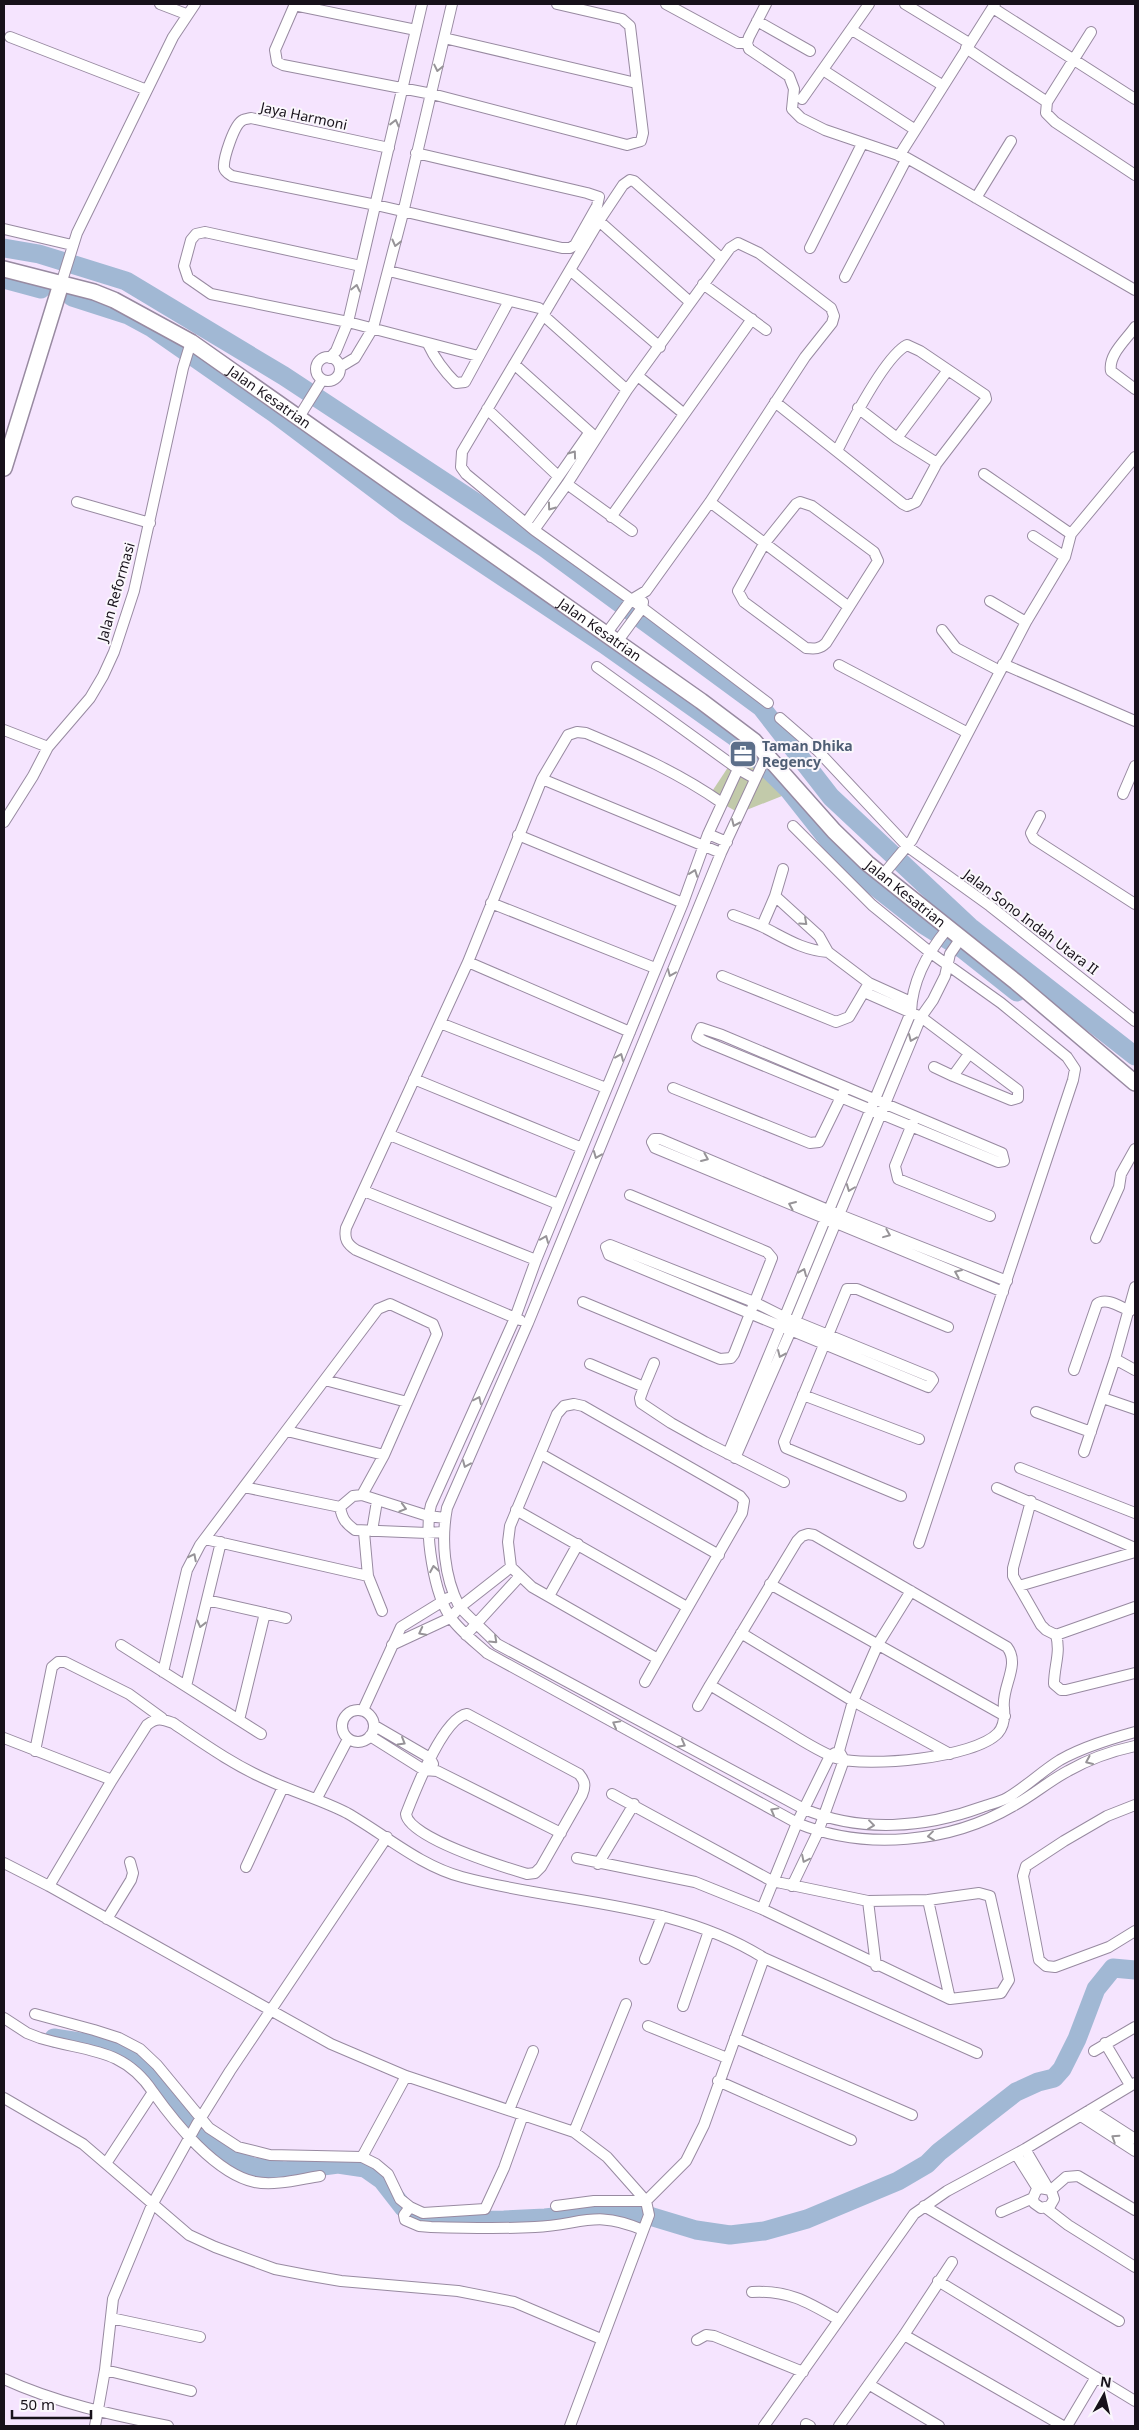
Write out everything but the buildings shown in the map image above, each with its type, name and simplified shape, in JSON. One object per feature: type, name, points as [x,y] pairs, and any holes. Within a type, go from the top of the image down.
[{"type":"street","points":[[160,4],[186,14]]},
{"type":"street","points":[[4,468],[71,249],[147,90],[186,14],[195,4]]},
{"type":"street","points":[[416,30],[295,4],[275,50],[277,62],[283,65],[432,94],[627,145],[641,141],[643,133],[636,83],[632,30],[627,22],[558,4]]},
{"type":"street","points":[[330,358],[336,351],[348,322],[404,88],[422,4]]},
{"type":"street","points":[[340,367],[355,358],[373,328],[389,271],[452,4]]},
{"type":"street","points":[[666,4],[738,43],[747,43]]},
{"type":"street","points":[[766,4],[756,21],[747,43],[749,49],[788,76],[794,89],[792,109],[801,118],[862,144],[903,157],[1135,290]]},
{"type":"street","points":[[802,99],[852,30],[868,4]]},
{"type":"street","points":[[905,4],[1047,102]]},
{"type":"street","points":[[846,277],[903,157],[914,129],[994,6],[1135,99]]},
{"type":"street","points":[[756,21],[810,51]]},
{"type":"street","points":[[852,30],[942,85]]},
{"type":"street","points":[[1091,32],[1047,102],[1046,113],[1055,122],[1135,175]]},
{"type":"street","points":[[10,37],[147,90]]},
{"type":"street","points":[[444,38],[636,83]]},
{"type":"street","points":[[823,70],[914,129]]},
{"type":"street","name":"Jaya Harmoni","points":[[376,205],[232,176],[227,173],[224,161],[237,126],[242,120],[251,118],[389,148]]},
{"type":"street","points":[[976,198],[1011,141]]},
{"type":"street","points":[[810,248],[862,144]]},
{"type":"street","points":[[376,205],[562,248],[570,248],[575,245],[591,218],[599,197],[416,153]]},
{"type":"street","points":[[721,258],[634,181],[630,180],[623,185],[542,312],[462,452],[461,467],[466,474],[530,527],[629,603],[768,703]]},
{"type":"street","points":[[599,221],[690,302]]},
{"type":"street","points":[[4,229],[71,249]]},
{"type":"street","points":[[361,266],[204,232],[196,234],[186,251],[185,273],[196,285],[211,294],[348,322],[478,356]]},
{"type":"street","points":[[530,527],[558,476],[660,347],[721,258],[738,243],[748,247],[831,308],[834,316],[832,323],[775,402],[710,502],[646,591],[640,611],[614,635]]},
{"type":"street","name":"Jalan Kesatrian","points":[[4,269],[60,289],[114,300],[302,414],[614,635],[752,744],[841,838],[885,873],[946,930],[960,939],[1135,1082]]},
{"type":"street","points":[[570,270],[660,347]]},
{"type":"street","points":[[389,271],[510,301],[542,312],[627,390]]},
{"type":"street","points":[[703,284],[766,330]]},
{"type":"street","points":[[428,344],[436,360],[456,383],[461,384],[468,379],[478,356],[510,301]]},
{"type":"street","points":[[611,517],[752,319]]},
{"type":"street","points":[[1135,327],[1113,357],[1110,365],[1111,371],[1135,389]]},
{"type":"street","points":[[775,402],[836,451],[907,506],[916,502],[937,463],[986,399],[985,395],[920,351],[907,345],[901,348],[893,358],[858,408],[836,451]]},
{"type":"street","name":"Jalan Reformasi","points":[[4,822],[33,776],[48,747],[90,698],[103,676],[125,624],[150,523],[183,368],[190,346]]},
{"type":"street","points":[[330,358],[338,362],[340,367],[338,376],[326,382],[316,373],[317,365],[321,359],[330,358]]},
{"type":"street","points":[[514,364],[592,435]]},
{"type":"street","points":[[897,438],[948,370]]},
{"type":"street","points":[[638,376],[684,413]]},
{"type":"street","points":[[302,414],[322,380]]},
{"type":"street","points":[[858,408],[897,438],[937,463]]},
{"type":"street","points":[[487,409],[558,476]]},
{"type":"street","points":[[530,527],[567,484],[592,435]]},
{"type":"street","points":[[885,873],[904,851],[968,733],[1001,667],[1065,557],[1071,534],[1135,457]]},
{"type":"street","points":[[984,474],[1071,534]]},
{"type":"street","points":[[567,484],[632,532]]},
{"type":"street","points":[[78,502],[150,523]]},
{"type":"street","points":[[710,502],[848,607]]},
{"type":"street","points":[[800,502],[812,506],[874,552],[878,561],[876,567],[821,648],[806,648],[744,602],[738,591],[764,544],[796,504],[800,502]]},
{"type":"street","points":[[1033,536],[1065,557]]},
{"type":"street","points":[[614,635],[629,603],[646,591]]},
{"type":"street","points":[[990,601],[1026,622]]},
{"type":"street","points":[[942,630],[956,648],[1135,721]]},
{"type":"street","points":[[839,664],[968,733]]},
{"type":"street","points":[[597,667],[738,769],[756,774]]},
{"type":"street","name":"Jalan Sono Indah Utara II","points":[[780,718],[824,757],[904,851],[990,906],[1135,1021]]},
{"type":"street","points":[[4,730],[48,747]]},
{"type":"street","points":[[528,1323],[348,1245],[345,1236],[346,1228],[468,962],[542,779],[568,735],[577,732],[586,733],[653,761],[682,776],[722,803]]},
{"type":"street","points":[[752,744],[738,769],[708,834],[683,903],[558,1204],[522,1302],[464,1429],[428,1516],[427,1533],[435,1578],[443,1600],[450,1618],[487,1653],[797,1823],[818,1832],[840,1837],[885,1840],[933,1836],[964,1830],[1015,1806],[1067,1771],[1109,1752],[1135,1746]]},
{"type":"street","points":[[765,756],[721,854],[528,1323],[447,1508],[443,1532],[448,1573],[460,1607],[497,1644],[650,1728],[804,1809],[823,1817],[879,1826],[919,1824],[958,1816],[1006,1798],[1060,1760],[1105,1741],[1135,1732]]},
{"type":"street","points":[[1123,794],[1135,766]]},
{"type":"street","points":[[542,779],[721,854]]},
{"type":"street","points":[[1040,816],[1031,834],[1034,839],[1135,904]]},
{"type":"street","points":[[793,826],[872,905],[930,953],[948,959],[1066,1058],[1075,1069],[1073,1080],[919,1543]]},
{"type":"street","points":[[708,834],[727,842]]},
{"type":"street","points":[[518,835],[683,903]]},
{"type":"street","points":[[762,926],[775,896],[782,869]]},
{"type":"street","points":[[775,896],[819,936],[828,952],[867,987],[911,1007],[921,1017],[1018,1090],[1018,1098],[1011,1100],[934,1067]]},
{"type":"street","points":[[491,903],[655,968]]},
{"type":"street","points":[[733,915],[762,926],[783,939],[811,951],[828,952]]},
{"type":"street","points":[[732,1456],[793,1326],[833,1217],[878,1106],[911,1007],[912,990],[930,953],[946,930]]},
{"type":"street","points":[[878,1106],[921,1017],[945,976],[948,959],[960,939]]},
{"type":"street","points":[[468,962],[630,1032]]},
{"type":"street","points":[[722,976],[836,1022],[849,1018],[867,987]]},
{"type":"street","points":[[643,1001],[658,1005]]},
{"type":"street","points":[[440,1023],[606,1088]]},
{"type":"street","points":[[757,1056],[704,1041],[697,1037],[697,1033],[701,1028],[705,1029],[757,1056],[913,1121],[998,1162],[1004,1161],[1002,1153],[913,1121]]},
{"type":"street","points":[[953,1076],[969,1054]]},
{"type":"street","points":[[414,1079],[582,1148]]},
{"type":"street","points":[[673,1088],[810,1143],[819,1142],[843,1092]]},
{"type":"street","points":[[597,1113],[612,1118]]},
{"type":"street","points":[[913,1121],[895,1166],[898,1179],[990,1216]]},
{"type":"street","points":[[591,1128],[605,1134]]},
{"type":"street","points":[[390,1135],[558,1204]]},
{"type":"street","points":[[734,1175],[655,1148],[652,1142],[654,1139],[660,1139],[734,1175],[914,1250],[1003,1292]]},
{"type":"street","points":[[1096,1238],[1118,1187],[1123,1168],[1135,1149]]},
{"type":"street","points":[[364,1190],[536,1260]]},
{"type":"street","points":[[583,1302],[720,1359],[731,1358],[734,1354],[771,1265],[772,1258],[767,1252],[630,1195]]},
{"type":"street","points":[[732,1456],[784,1317],[833,1217]]},
{"type":"street","points":[[793,1326],[781,1328],[609,1255],[606,1247],[613,1246],[754,1302],[784,1317],[793,1326],[898,1369]]},
{"type":"street","points":[[914,1250],[1007,1280]]},
{"type":"street","points":[[666,1279],[671,1269]]},
{"type":"street","points":[[901,1496],[784,1445],[843,1294],[851,1288],[948,1326]]},
{"type":"street","points":[[1084,1452],[1103,1398],[1130,1311],[1135,1288]]},
{"type":"street","points":[[1074,1370],[1097,1304],[1101,1301],[1109,1301],[1130,1311]]},
{"type":"street","points":[[522,1302],[535,1306]]},
{"type":"street","points":[[163,1672],[187,1570],[200,1545],[378,1309],[390,1304],[433,1324],[436,1328],[435,1340],[384,1455],[362,1495]]},
{"type":"street","points":[[1115,1359],[1135,1370]]},
{"type":"street","points":[[496,1361],[508,1366]]},
{"type":"street","points":[[654,1362],[640,1398],[646,1407],[732,1456],[784,1482]]},
{"type":"street","points":[[590,1364],[644,1387]]},
{"type":"street","points":[[325,1380],[407,1402]]},
{"type":"street","points":[[803,1395],[919,1439]]},
{"type":"street","points":[[1103,1398],[1135,1409]]},
{"type":"street","points":[[645,1682],[742,1513],[744,1501],[740,1496],[583,1406],[574,1404],[564,1406],[556,1414],[541,1454],[516,1510],[509,1534],[511,1567],[532,1587],[658,1659]]},
{"type":"street","points":[[1036,1412],[1091,1432]]},
{"type":"street","points":[[464,1429],[478,1435]]},
{"type":"street","points":[[287,1430],[384,1455]]},
{"type":"street","points":[[541,1454],[719,1555]]},
{"type":"street","points":[[1020,1468],[1135,1513]]},
{"type":"street","points":[[244,1487],[340,1506]]},
{"type":"street","points":[[997,1488],[1031,1501],[1135,1550]]},
{"type":"street","points":[[340,1506],[352,1496],[362,1495],[428,1516],[445,1518]]},
{"type":"street","points":[[378,1501],[368,1531],[368,1576],[382,1610]]},
{"type":"street","points":[[1031,1501],[1013,1568],[1016,1583],[1041,1625],[1056,1635],[1135,1607]]},
{"type":"street","points":[[340,1506],[341,1516],[346,1524],[355,1530],[443,1532]]},
{"type":"street","points":[[516,1510],[687,1607]]},
{"type":"street","points":[[698,1706],[710,1685],[740,1633],[797,1541],[802,1536],[808,1534],[814,1535],[1007,1647],[1012,1654],[1013,1663],[1004,1688],[1005,1716],[1002,1727],[997,1735],[979,1744],[950,1754],[910,1760],[838,1756],[710,1685]]},
{"type":"street","points":[[206,1539],[368,1576]]},
{"type":"street","points":[[186,1686],[221,1542]]},
{"type":"street","points":[[549,1596],[578,1544]]},
{"type":"street","points":[[1019,1586],[1135,1550]]},
{"type":"street","points":[[392,1645],[450,1618],[460,1607],[511,1567]]},
{"type":"street","points":[[466,1634],[476,1621],[520,1576]]},
{"type":"street","points":[[770,1584],[1005,1716]]},
{"type":"street","points":[[792,1886],[818,1832],[823,1817],[853,1701],[878,1644],[911,1591]]},
{"type":"street","points":[[363,1710],[401,1627],[443,1600],[456,1595]]},
{"type":"street","points":[[207,1600],[286,1618]]},
{"type":"street","points":[[239,1720],[265,1613]]},
{"type":"street","points":[[740,1633],[853,1701],[950,1754]]},
{"type":"street","points":[[1056,1635],[1059,1656],[1054,1684],[1061,1690],[1135,1673]]},
{"type":"street","points":[[121,1645],[261,1734]]},
{"type":"street","points":[[35,1752],[52,1667],[58,1662],[65,1662],[129,1694],[162,1718],[173,1723],[237,1765],[283,1786],[317,1798],[429,1863],[460,1877],[662,1916],[708,1931],[977,2053]]},
{"type":"street","points":[[375,1726],[370,1736],[364,1741],[356,1742],[348,1739],[343,1732],[342,1723],[346,1715],[354,1710],[363,1710],[369,1714],[375,1726],[430,1758],[437,1771]]},
{"type":"street","points":[[467,1714],[579,1774],[584,1780],[585,1788],[541,1867],[535,1873],[527,1874],[461,1852],[416,1829],[406,1818],[424,1770],[454,1719],[467,1714]]},
{"type":"street","points":[[49,1886],[112,1780],[148,1725],[154,1720],[162,1718]]},
{"type":"street","points":[[644,1740],[650,1728]]},
{"type":"street","points":[[370,1736],[424,1770],[437,1771],[560,1834]]},
{"type":"street","points":[[4,1738],[35,1752],[112,1780]]},
{"type":"street","points":[[317,1798],[348,1739]]},
{"type":"street","points":[[762,1909],[772,1880],[797,1823],[838,1756]]},
{"type":"street","points":[[246,1866],[283,1786]]},
{"type":"street","points":[[577,1858],[598,1864],[695,1882],[762,1909],[876,1966],[950,2000],[1001,1993],[1009,1980],[990,1896],[979,1893],[928,1900],[868,1901],[792,1886],[772,1880],[634,1804],[612,1794]]},
{"type":"street","points":[[598,1864],[634,1804]]},
{"type":"street","points":[[1135,1805],[1107,1816],[1064,1841],[1026,1866],[1023,1876],[1040,1960],[1046,1966],[1056,1967],[1108,1947],[1135,1931]]},
{"type":"street","points":[[95,2426],[105,2370],[111,2318],[120,2281],[152,2205],[195,2128],[269,2011],[387,1837]]},
{"type":"street","points":[[106,1920],[133,1873],[130,1862]]},
{"type":"street","points":[[4,1864],[49,1886],[106,1920],[331,2044],[406,2076],[574,2132],[607,2157],[646,2201],[649,2215],[570,2426]]},
{"type":"street","points":[[928,1900],[950,2000]]},
{"type":"street","points":[[868,1901],[876,1966]]},
{"type":"street","points":[[645,1959],[662,1916]]},
{"type":"street","points":[[682,2006],[708,1931]]},
{"type":"street","points":[[556,2206],[594,2201],[646,2201],[686,2162],[704,2125],[718,2080],[764,1958]]},
{"type":"street","points":[[574,2132],[626,2004]]},
{"type":"street","points":[[35,2014],[120,2038],[140,2049],[157,2065],[195,2128],[230,2171],[256,2182],[320,2176]]},
{"type":"street","points":[[4,2018],[27,2033],[40,2038],[119,2058],[141,2076],[153,2092],[195,2128],[221,2137],[238,2147],[255,2153],[270,2155],[362,2157],[376,2164],[388,2174],[400,2199],[408,2210],[430,2214],[485,2209],[504,2168],[523,2115]]},
{"type":"street","points":[[648,2026],[727,2058]]},
{"type":"street","points":[[1094,2051],[1135,2027]]},
{"type":"street","points":[[735,2038],[912,2115]]},
{"type":"street","points":[[764,2426],[902,2227],[924,2206],[1133,2084],[1105,2043]]},
{"type":"street","points":[[510,2110],[533,2051]]},
{"type":"street","points":[[362,2157],[406,2076]]},
{"type":"street","points":[[718,2080],[851,2140]]},
{"type":"street","points":[[108,2162],[153,2092]]},
{"type":"street","points":[[4,2098],[64,2132],[108,2162],[152,2205],[189,2235],[215,2248],[275,2269],[342,2282],[450,2290],[493,2297],[514,2302],[543,2313],[601,2339]]},
{"type":"street","points":[[1086,2113],[1135,2139]]},
{"type":"street","points":[[1086,2113],[1135,2151]]},
{"type":"street","points":[[1021,2151],[1042,2191],[1054,2199],[1050,2206],[1046,2208]]},
{"type":"street","points":[[1001,2212],[1066,2177],[1078,2176],[1135,2210]]},
{"type":"street","points":[[1042,2191],[1037,2206],[1046,2208],[1068,2226],[1135,2267]]},
{"type":"street","points":[[924,2206],[1119,2321]]},
{"type":"street","points":[[408,2210],[404,2218],[411,2223],[431,2227],[537,2227],[601,2218],[615,2219],[643,2229]]},
{"type":"street","points":[[839,2426],[870,2385],[952,2262]]},
{"type":"street","points":[[938,2281],[1135,2400]]},
{"type":"street","points":[[752,2292],[768,2291],[789,2294],[839,2320]]},
{"type":"street","points":[[111,2318],[200,2337]]},
{"type":"street","points":[[697,2340],[710,2334],[803,2372]]},
{"type":"street","points":[[904,2335],[1063,2426]]},
{"type":"street","points":[[105,2370],[191,2391]]},
{"type":"street","points":[[1067,2426],[1096,2377]]},
{"type":"street","points":[[4,2378],[20,2386],[98,2412],[168,2426]]},
{"type":"street","points":[[870,2385],[939,2426]]},
{"type":"green space","points":[[748,737],[797,790],[739,813],[709,796]]},
{"type":"waterway","points":[[4,248],[39,254],[126,281],[284,376],[545,548],[761,707],[831,797],[970,927],[1135,1056]]},
{"type":"waterway","points":[[4,279],[41,289]]},
{"type":"waterway","points":[[72,297],[128,315],[152,328],[274,413],[404,511],[604,644],[735,737],[789,790],[849,866],[924,925],[964,950],[1017,992]]},
{"type":"waterway","points":[[54,2038],[93,2044],[127,2055],[153,2078],[173,2108],[221,2154],[253,2167],[285,2171],[338,2164],[365,2168],[382,2180],[403,2207],[421,2219],[439,2221],[504,2220],[545,2218],[619,2210],[633,2211],[696,2230],[730,2235],[764,2231],[807,2219],[898,2181],[927,2164],[939,2152],[1016,2092],[1038,2082],[1054,2078],[1062,2069],[1077,2039],[1096,1989],[1113,1968],[1135,1970]]},
{"type":"place","name":"Taman Dhika Regency","points":[[743,754]]}]
